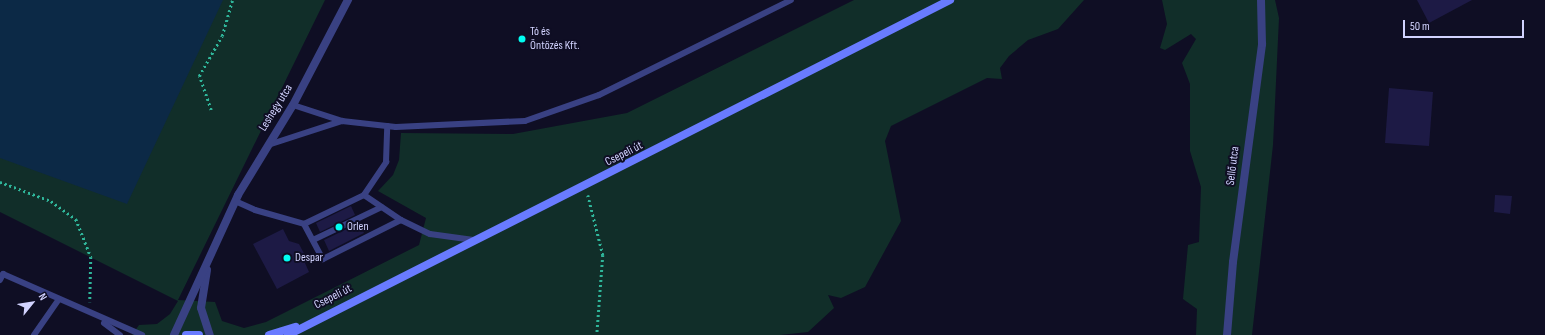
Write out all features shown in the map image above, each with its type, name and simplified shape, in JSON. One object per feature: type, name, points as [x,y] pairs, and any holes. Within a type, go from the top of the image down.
[{"type":"street","name":"Leshegy utca","points":[[174,335],[235,200],[266,146],[294,105],[348,0]]},
{"type":"street","name":"Csepeli út","points":[[288,335],[306,324],[474,240],[585,187],[950,0]]},
{"type":"street","name":"Sellő utca","points":[[1227,335],[1235,247],[1262,44],[1261,0]]},
{"type":"street","name":"Leshegy utca","points":[[210,335],[203,318],[201,295],[222,228]]},
{"type":"street","name":"Csepeli út","points":[[269,335],[306,324]]},
{"type":"street","points":[[186,335],[200,335]]},
{"type":"lane","points":[[294,105],[342,121],[387,126],[525,121],[599,95],[791,0]]},
{"type":"lane","points":[[266,146],[342,121]]},
{"type":"lane","points":[[235,200],[254,210],[304,224],[364,195],[386,162],[387,126]]},
{"type":"lane","points":[[364,195],[401,220],[430,234],[474,240]]},
{"type":"lane","points":[[313,240],[382,207]]},
{"type":"lane","points":[[304,224],[323,259],[401,220]]},
{"type":"lane","points":[[0,280],[3,274],[90,314],[142,335]]},
{"type":"lane","points":[[34,335],[59,299]]},
{"type":"lane","points":[[97,317],[120,335]]},
{"type":"path","points":[[211,110],[199,76],[222,36],[232,0]]},
{"type":"path","points":[[0,182],[51,201],[76,219],[91,257],[93,281],[90,314]]},
{"type":"path","points":[[585,187],[594,211],[603,255],[597,335]]},
{"type":"green space","points":[[0,0],[325,0],[178,300],[215,302],[222,321],[244,328],[266,322],[419,245],[426,218],[378,191],[393,175],[399,160],[401,133],[513,134],[627,113],[854,0],[1084,0],[1058,29],[1028,40],[1009,56],[1000,68],[1002,79],[987,78],[891,126],[885,141],[901,221],[865,287],[841,298],[828,295],[834,308],[808,332],[780,335],[132,335],[139,325],[157,324],[170,314],[178,301],[0,212]]},
{"type":"green space","points":[[1162,0],[1275,0],[1279,18],[1273,145],[1252,335],[1196,335],[1197,309],[1183,299],[1188,245],[1199,242],[1201,187],[1190,151],[1190,84],[1182,63],[1196,39],[1191,34],[1165,50],[1160,48],[1167,24]]},
{"type":"water","points":[[0,0],[223,0],[127,204],[0,158]]},
{"type":"building","points":[[1417,0],[1472,0],[1429,23]]},
{"type":"building","points":[[1389,88],[1433,92],[1429,146],[1385,143]]},
{"type":"building","points":[[1495,195],[1512,196],[1510,214],[1494,212]]},
{"type":"building","points":[[351,206],[355,215],[320,232],[316,223]]},
{"type":"building","points":[[359,223],[364,233],[329,251],[324,240]]},
{"type":"building","points":[[283,229],[289,241],[299,244],[308,261],[305,263],[309,272],[277,289],[253,244]]},
{"type":"place","name":"Tó és Öntözés Kft.","points":[[522,39]]},
{"type":"place","name":"Orlen","points":[[339,227]]},
{"type":"place","name":"Despar","points":[[287,258]]}]
